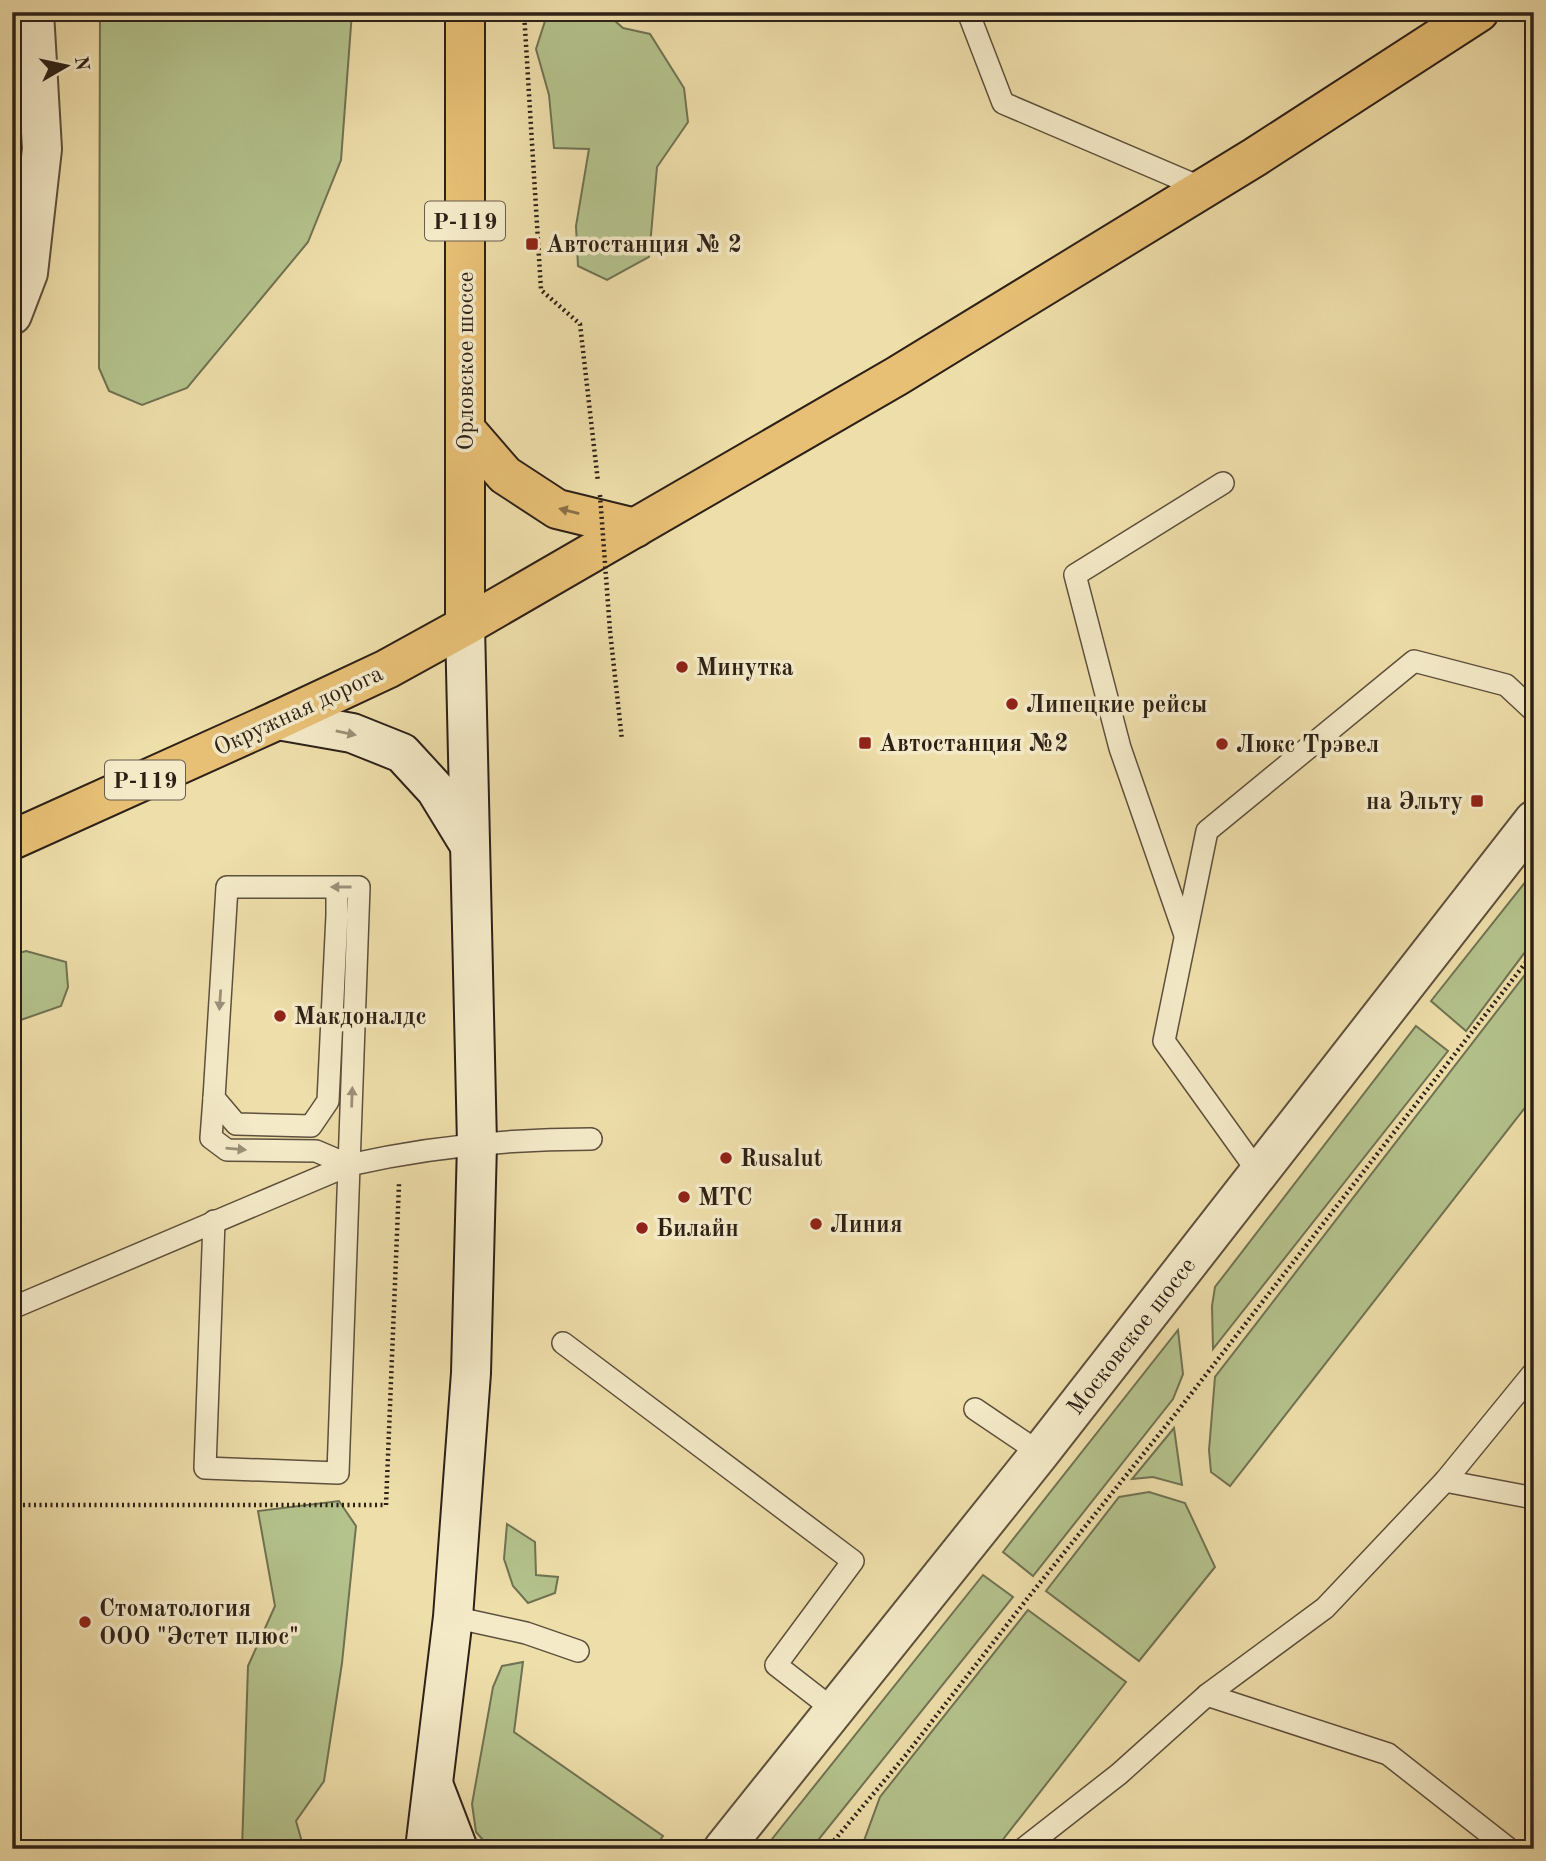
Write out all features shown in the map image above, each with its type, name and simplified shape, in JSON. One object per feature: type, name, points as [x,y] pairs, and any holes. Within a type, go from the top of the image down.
[{"type":"main road","name":"Орловское шоссе","points":[[465,12],[465,626]]},
{"type":"main road","name":"Окружная дорога","points":[[12,840],[387,669],[465,626],[897,376],[1255,157],[1479,12]]},
{"type":"main road","points":[[466,430],[505,475],[557,509],[635,528]]},
{"type":"street","points":[[12,315],[28,273],[42,149],[34,12]]},
{"type":"street","points":[[425,1849],[453,1616],[471,1373],[477,1144],[465,626]]},
{"type":"street","points":[[278,720],[352,733],[402,753],[436,790],[470,846]]},
{"type":"street","name":"Московское шоссе","points":[[723,1848],[1040,1452],[1534,820]]},
{"type":"street","points":[[432,1783],[458,1849]]},
{"type":"lane","points":[[968,12],[1003,103],[1202,188]]},
{"type":"lane","points":[[1185,937],[1121,748],[1075,575],[1223,483]]},
{"type":"lane","points":[[1258,1172],[1164,1041],[1207,831],[1414,661],[1506,685],[1534,711]]},
{"type":"lane","points":[[214,1221],[205,1468],[338,1473],[359,887],[227,887],[211,1138],[227,1150],[316,1151],[349,1165]]},
{"type":"lane","points":[[214,1098],[236,1124],[311,1126],[328,1101],[337,887]]},
{"type":"lane","points":[[12,1309],[349,1165],[477,1144],[591,1139]]},
{"type":"lane","points":[[563,1343],[853,1561],[776,1665],[834,1710]]},
{"type":"lane","points":[[1023,1849],[1119,1774],[1207,1695],[1325,1608],[1445,1481],[1534,1372]]},
{"type":"lane","points":[[975,1409],[1040,1452]]},
{"type":"lane","points":[[1445,1481],[1534,1498]]},
{"type":"lane","points":[[453,1616],[526,1633],[578,1651]]},
{"type":"lane","points":[[1207,1695],[1388,1754],[1509,1849]]},
{"type":"path","points":[[524,12],[541,290],[580,324],[600,495],[610,631],[622,740]]},
{"type":"path","points":[[827,1849],[905,1756],[1177,1412],[1534,953]]},
{"type":"path","points":[[12,1505],[386,1505],[400,1156]]},
{"type":"green space","points":[[100,12],[352,12],[341,160],[308,242],[187,388],[142,405],[109,391],[99,368]]},
{"type":"green space","points":[[551,12],[605,12],[623,28],[650,34],[684,88],[688,122],[657,167],[649,257],[607,280],[578,266],[576,226],[589,149],[554,148],[549,95],[536,49],[546,18]]},
{"type":"green space","points":[[1534,871],[1534,940],[1466,1031],[1431,1001]]},
{"type":"green space","points":[[26,951],[66,962],[68,987],[61,1006],[12,1023],[12,955]]},
{"type":"green space","points":[[1534,963],[1534,1096],[1230,1486],[1211,1472],[1209,1450],[1215,1377]]},
{"type":"green space","points":[[1416,1026],[1448,1051],[1213,1349],[1212,1306],[1215,1287]]},
{"type":"green space","points":[[1178,1330],[1183,1374],[1173,1399],[1033,1576],[1003,1552]]},
{"type":"green space","points":[[1174,1428],[1182,1485],[1153,1477],[1132,1479]]},
{"type":"green space","points":[[1149,1492],[1185,1503],[1215,1567],[1139,1661],[1046,1591],[1119,1497]]},
{"type":"green space","points":[[339,1501],[356,1526],[342,1663],[324,1781],[296,1821],[304,1849],[242,1849],[248,1666],[275,1606],[258,1511]]},
{"type":"green space","points":[[507,1524],[535,1542],[536,1575],[558,1577],[555,1593],[528,1603],[513,1586],[504,1559]]},
{"type":"green space","points":[[983,1575],[1013,1597],[811,1849],[764,1849]]},
{"type":"green space","points":[[1028,1610],[1126,1682],[1001,1842],[992,1849],[861,1849],[880,1797]]},
{"type":"green space","points":[[523,1662],[514,1732],[663,1836],[654,1849],[491,1849],[476,1832],[472,1804],[493,1687],[502,1666]]},
{"type":"place","name":"Автостанция № 2","points":[[532,244]]},
{"type":"place","name":"Минутка","points":[[682,667]]},
{"type":"place","name":"Липецкие рейсы","points":[[1012,704]]},
{"type":"place","name":"Автостанция №2","points":[[865,743]]},
{"type":"place","name":"Люкс Трэвел","points":[[1222,744]]},
{"type":"place","name":"на Эльту","points":[[1477,801]]},
{"type":"place","name":"Макдоналдс","points":[[280,1016]]},
{"type":"place","name":"Rusalut","points":[[726,1158]]},
{"type":"place","name":"МТС","points":[[684,1197]]},
{"type":"place","name":"Линия","points":[[816,1224]]},
{"type":"place","name":"Билайн","points":[[642,1228]]},
{"type":"place","name":"Стоматология ООО \"Эстет плюс\"","points":[[85,1622]]}]
